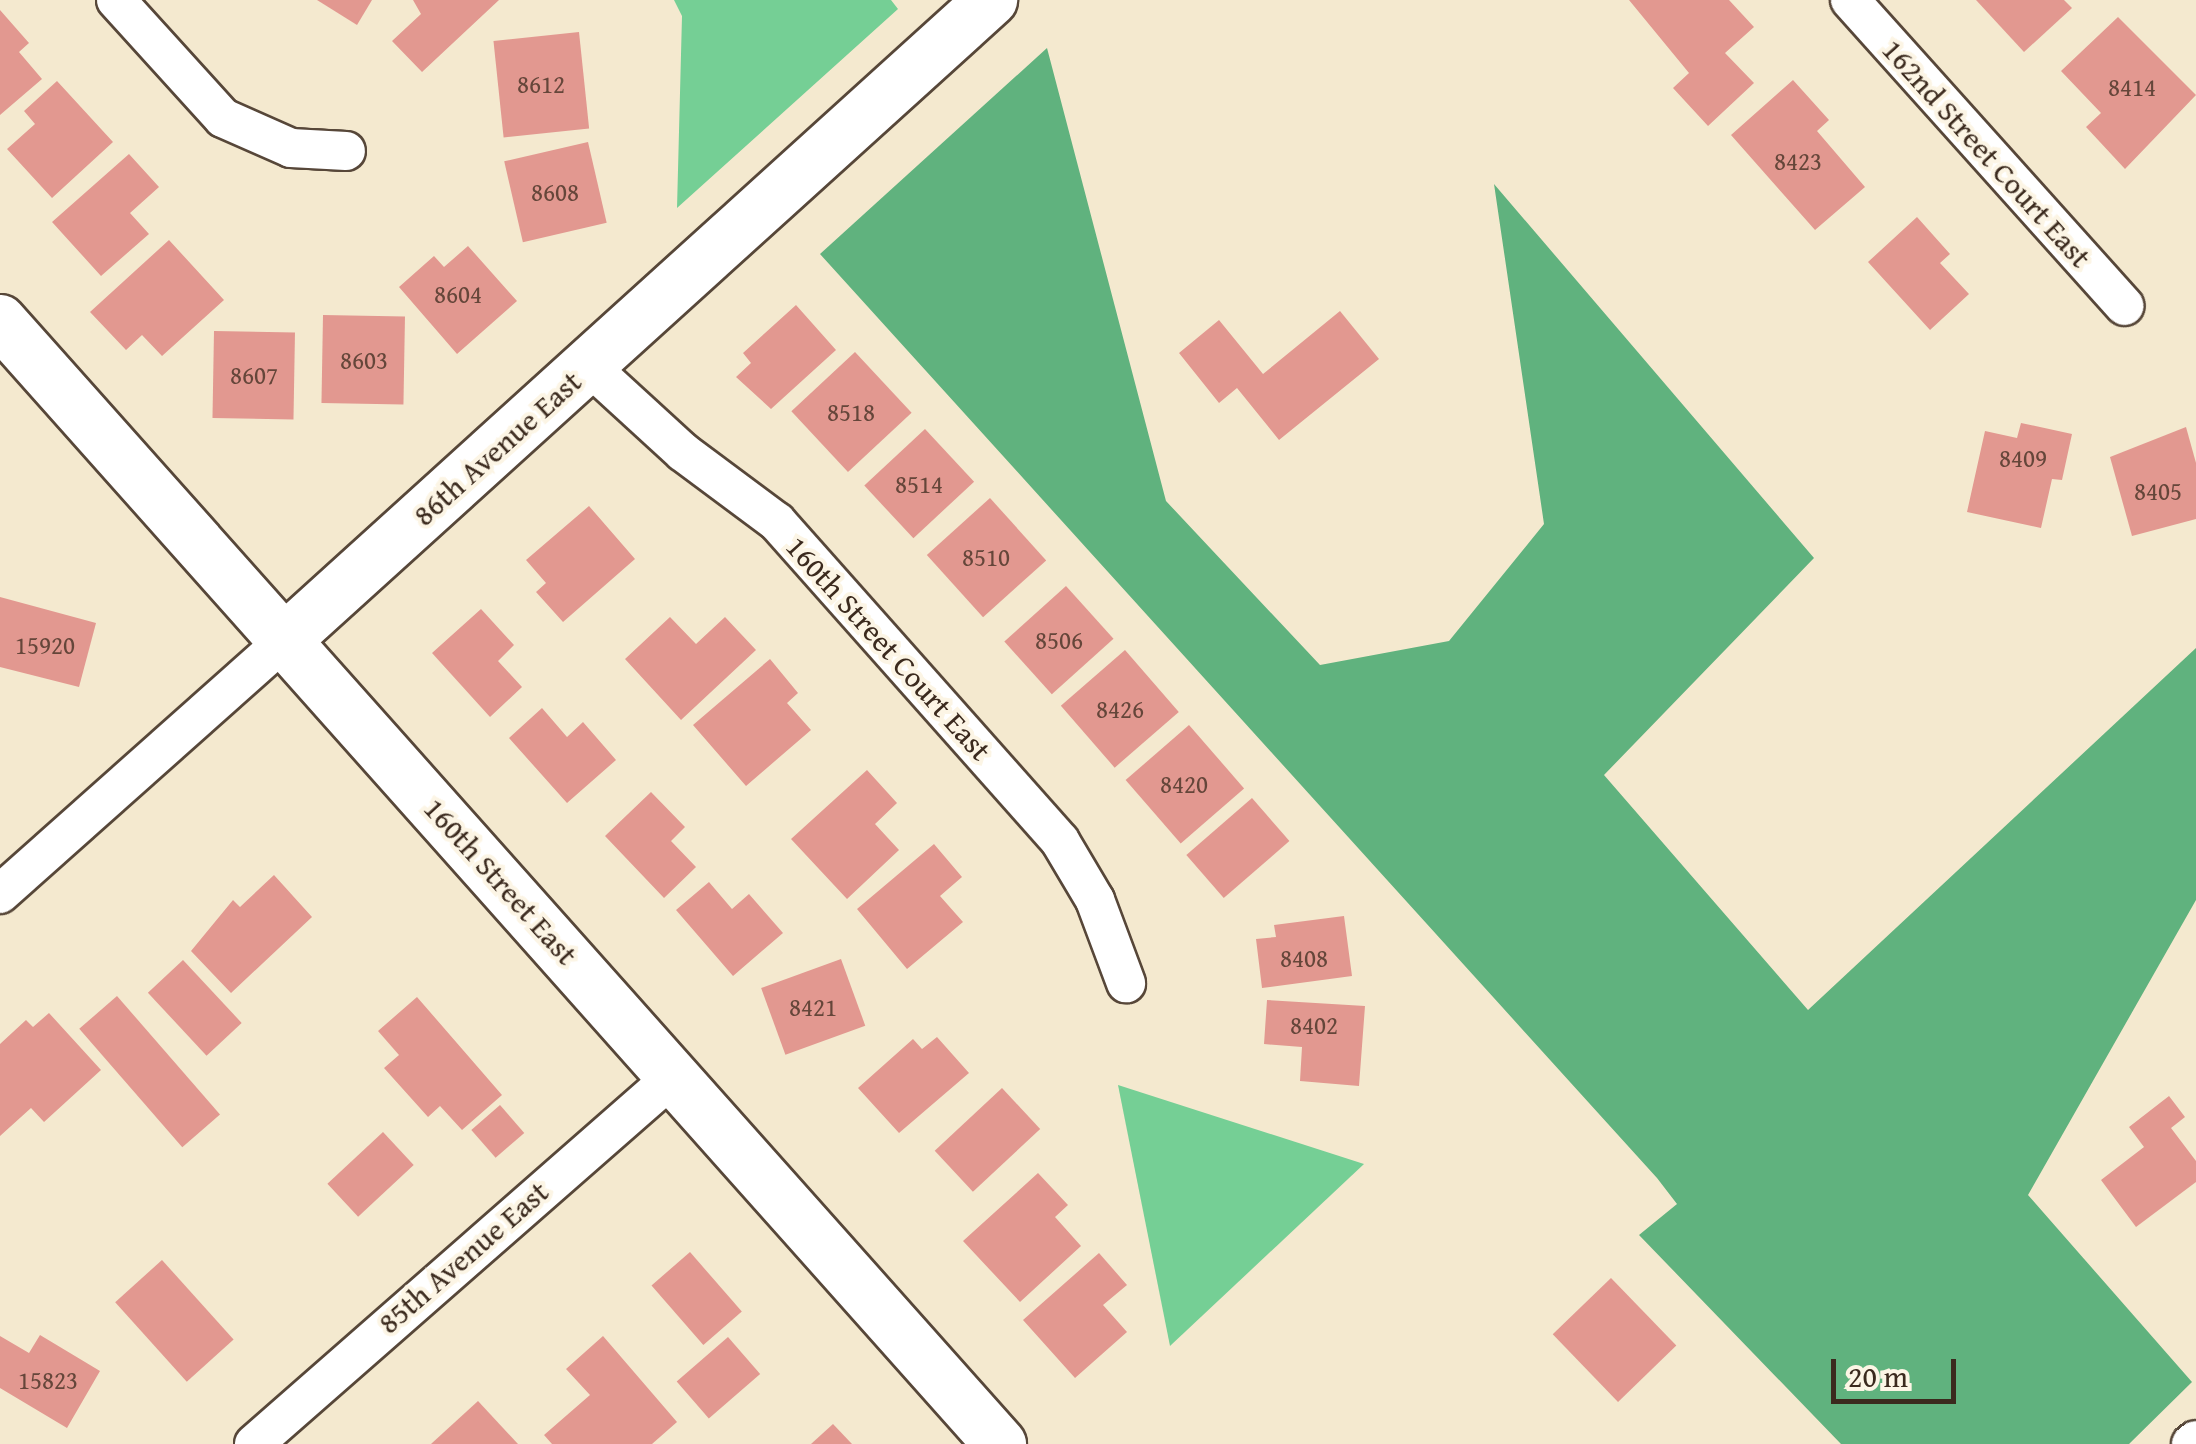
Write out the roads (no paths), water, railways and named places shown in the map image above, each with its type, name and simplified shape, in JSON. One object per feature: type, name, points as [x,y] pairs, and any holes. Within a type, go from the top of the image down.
[{"type":"main road","name":"86th Avenue East","points":[[288,638],[991,0]]},
{"type":"main road","name":"160th Street East","points":[[0,321],[288,638],[1000,1444]]},
{"type":"street","points":[[116,0],[223,118],[292,148],[346,151]]},
{"type":"street","name":"162nd Street Court East","points":[[1850,0],[2125,306]]},
{"type":"street","name":"160th Street Court East","points":[[588,366],[697,464],[777,522],[1060,841],[1095,900],[1126,983]]},
{"type":"street","name":"86th Avenue East","points":[[0,894],[288,638]]},
{"type":"street","name":"85th Avenue East","points":[[254,1444],[675,1075]]}]
